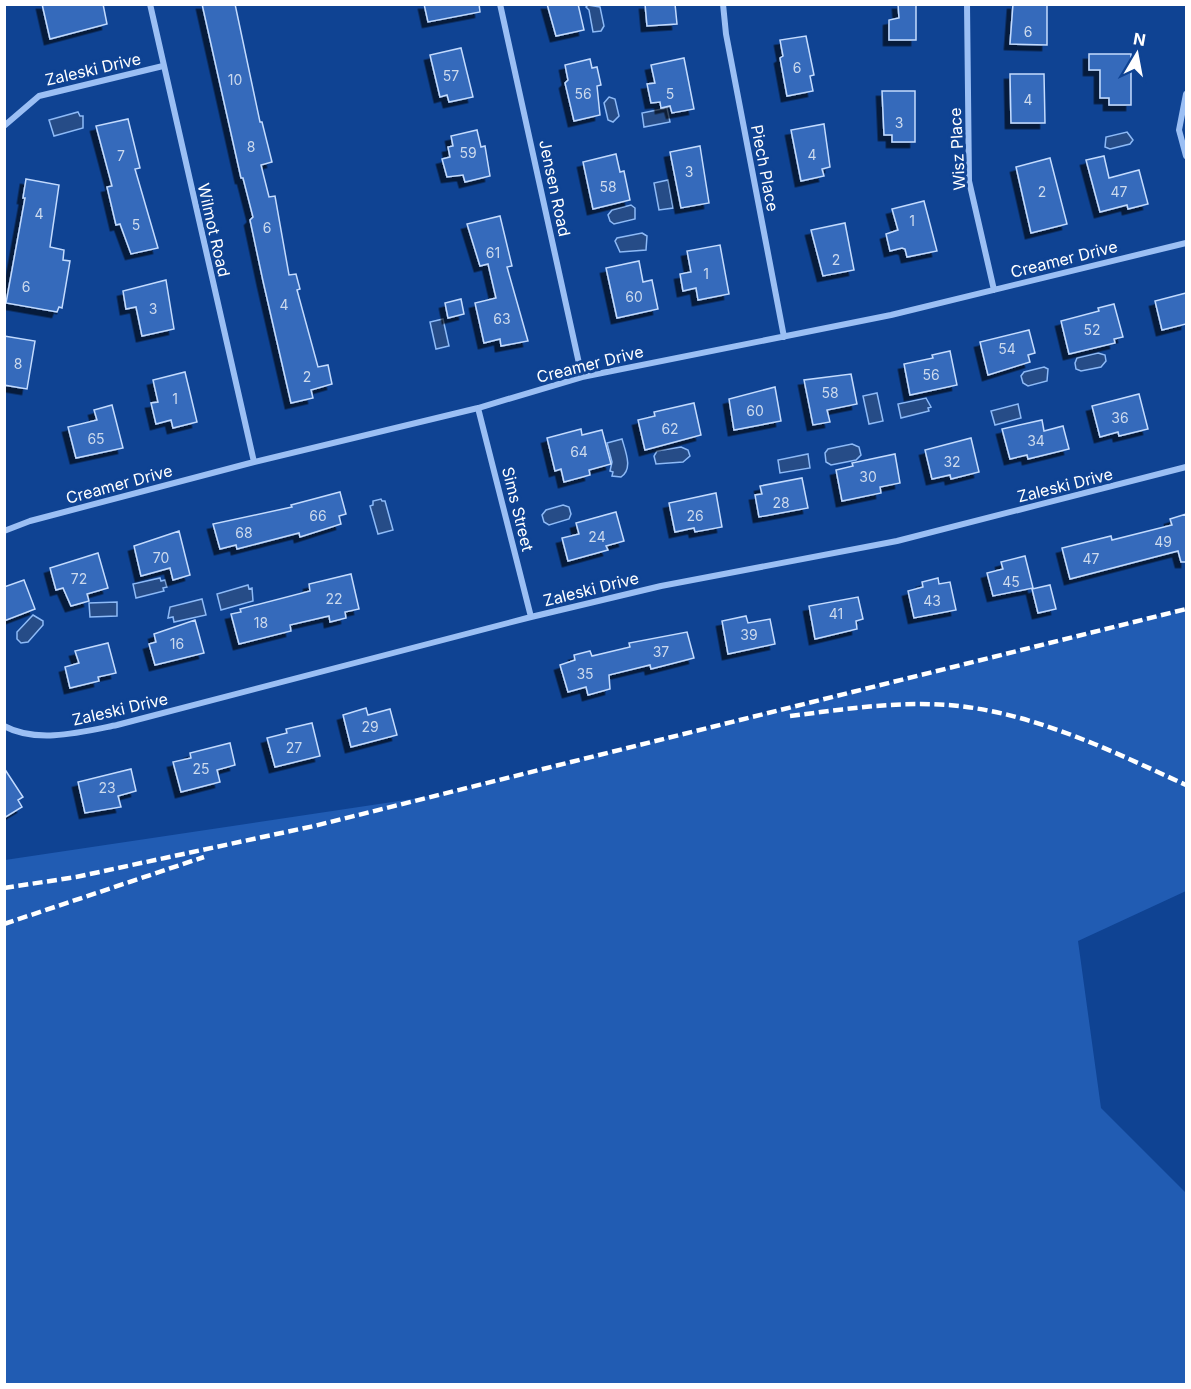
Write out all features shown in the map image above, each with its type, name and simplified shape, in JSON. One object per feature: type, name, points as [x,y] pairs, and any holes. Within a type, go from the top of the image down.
[{"type":"street","name":"Wilmot Road","points":[[150,4],[254,462]]},
{"type":"street","name":"Jensen Road","points":[[500,4],[582,377]]},
{"type":"street","name":"Piech Place","points":[[723,4],[726,34],[784,337]]},
{"type":"street","name":"Wisz Place","points":[[967,4],[969,181],[994,290]]},
{"type":"street","name":"Zaleski Drive","points":[[4,126],[39,96],[163,66]]},
{"type":"street","points":[[1186,94],[1179,130],[1186,156]]},
{"type":"street","name":"Creamer Drive","points":[[4,531],[30,521],[254,462],[478,408],[582,377],[784,337],[994,290],[1186,243]]},
{"type":"street","name":"Sims Street","points":[[478,408],[531,617]]},
{"type":"street","name":"Zaleski Drive","points":[[4,726],[18,733],[67,735],[117,725],[531,617],[661,586],[897,541],[1186,467]]},
{"type":"shaded area","points":[[588,5],[600,7],[604,26],[601,31],[593,32],[589,10],[586,7]]},
{"type":"shaded area","points":[[609,97],[615,99],[619,116],[613,122],[608,120],[604,103]]},
{"type":"shaded area","points":[[667,108],[670,122],[644,127],[642,113]]},
{"type":"shaded area","points":[[78,112],[80,116],[83,116],[83,128],[54,136],[49,120]]},
{"type":"shaded area","points":[[1127,132],[1133,140],[1130,144],[1110,149],[1105,147],[1106,137]]},
{"type":"shaded area","points":[[668,180],[673,208],[659,210],[654,183]]},
{"type":"shaded area","points":[[631,205],[635,208],[635,219],[614,224],[610,221],[608,215],[612,210]]},
{"type":"shaded area","points":[[642,233],[647,236],[646,250],[620,252],[615,241],[617,238]]},
{"type":"shaded area","points":[[443,319],[449,346],[436,349],[430,322]]},
{"type":"shaded area","points":[[1098,353],[1105,355],[1106,361],[1101,367],[1081,371],[1076,369],[1077,358]]},
{"type":"shaded area","points":[[1044,367],[1048,369],[1047,381],[1028,386],[1023,383],[1021,376],[1024,372]]},
{"type":"shaded area","points":[[877,393],[883,421],[869,424],[863,396]]},
{"type":"shaded area","points":[[926,398],[931,407],[928,408],[929,411],[901,418],[898,404]]},
{"type":"shaded area","points":[[1018,404],[1021,418],[995,425],[991,411]]},
{"type":"shaded area","points":[[622,439],[628,460],[627,470],[621,477],[612,476],[613,472],[610,471],[612,462],[607,443]]},
{"type":"shaded area","points":[[852,444],[859,447],[861,455],[856,460],[831,465],[826,462],[825,453],[828,449]]},
{"type":"shaded area","points":[[681,447],[688,450],[690,456],[683,462],[656,464],[654,456],[657,451]]},
{"type":"shaded area","points":[[808,454],[810,468],[780,473],[778,460]]},
{"type":"shaded area","points":[[381,499],[385,501],[393,530],[378,534],[370,506],[373,505],[373,501]]},
{"type":"shaded area","points":[[563,505],[569,507],[571,514],[569,519],[549,525],[544,522],[542,515],[546,510]]},
{"type":"shaded area","points":[[160,578],[161,581],[165,580],[167,587],[163,588],[164,591],[136,598],[133,584]]},
{"type":"shaded area","points":[[248,585],[249,589],[252,588],[253,601],[221,610],[217,594]]},
{"type":"shaded area","points":[[202,599],[206,615],[174,622],[173,617],[168,618],[170,607]]},
{"type":"shaded area","points":[[117,602],[117,616],[90,617],[89,603]]},
{"type":"shaded area","points":[[1186,609],[1186,891],[1078,941],[1101,1108],[1186,1193],[1186,1384],[5,1384],[5,860],[439,795]]},
{"type":"shaded area","points":[[33,615],[43,621],[43,625],[28,642],[21,643],[17,639],[17,632]]},
{"type":"building","points":[[42,4],[103,4],[107,24],[50,39]]},
{"type":"building","points":[[202,4],[235,4],[260,122],[262,122],[272,162],[261,165],[269,197],[275,196],[289,275],[296,274],[300,289],[297,290],[318,367],[328,365],[332,384],[311,390],[313,398],[291,403],[250,220],[253,217],[243,178],[241,178]]},
{"type":"building","points":[[424,4],[479,4],[480,12],[428,22]]},
{"type":"building","points":[[547,4],[578,4],[584,30],[556,36]]},
{"type":"building","points":[[645,4],[675,4],[677,24],[647,26]]},
{"type":"building","points":[[898,4],[916,4],[916,40],[889,40],[889,20],[899,18]]},
{"type":"building","points":[[1013,4],[1047,5],[1047,45],[1010,44]]},
{"type":"building","points":[[806,36],[814,75],[810,76],[813,91],[787,96],[780,58],[783,56],[780,40]]},
{"type":"building","points":[[461,48],[473,97],[449,102],[447,95],[440,97],[430,55]]},
{"type":"building","points":[[1089,54],[1131,54],[1131,105],[1109,105],[1109,98],[1100,98],[1100,70],[1089,70]]},
{"type":"building","points":[[684,58],[694,109],[672,113],[670,106],[661,108],[660,102],[651,103],[647,84],[655,83],[651,65]]},
{"type":"building","points":[[590,59],[592,68],[597,67],[601,85],[597,86],[600,115],[574,121],[565,83],[568,80],[565,65]]},
{"type":"building","points":[[1010,74],[1044,74],[1045,123],[1011,123]]},
{"type":"building","points":[[882,91],[915,91],[915,142],[892,142],[892,135],[884,135]]},
{"type":"building","points":[[128,119],[140,168],[135,169],[158,248],[131,254],[120,224],[116,225],[107,187],[112,186],[96,126]]},
{"type":"building","points":[[824,124],[830,167],[822,169],[824,176],[801,181],[791,130]]},
{"type":"building","points":[[477,130],[481,147],[485,146],[490,176],[465,182],[463,175],[447,177],[442,159],[450,157],[448,147],[453,146],[451,136]]},
{"type":"building","points":[[700,146],[709,203],[681,208],[670,152]]},
{"type":"building","points":[[616,154],[620,172],[624,171],[630,200],[593,209],[583,162]]},
{"type":"building","points":[[1104,156],[1109,178],[1139,170],[1148,204],[1128,209],[1127,205],[1100,212],[1086,160]]},
{"type":"building","points":[[1050,158],[1067,224],[1031,233],[1016,167]]},
{"type":"building","points":[[26,179],[59,185],[50,247],[64,250],[63,260],[70,261],[62,308],[59,307],[57,312],[6,303],[25,198],[23,198]]},
{"type":"building","points":[[924,201],[937,251],[907,257],[905,249],[890,251],[886,234],[898,230],[892,209]]},
{"type":"building","points":[[500,216],[512,266],[507,267],[528,341],[501,346],[500,339],[484,343],[475,303],[496,298],[488,264],[480,266],[467,224]]},
{"type":"building","points":[[845,223],[854,270],[823,276],[811,230]]},
{"type":"building","points":[[720,245],[729,294],[698,300],[696,288],[683,291],[680,274],[691,272],[687,251]]},
{"type":"building","points":[[639,261],[643,282],[652,280],[658,309],[617,318],[606,268]]},
{"type":"building","points":[[166,280],[174,329],[142,336],[136,307],[126,309],[123,291]]},
{"type":"building","points":[[1186,293],[1186,324],[1162,330],[1155,301]]},
{"type":"building","points":[[461,299],[464,314],[448,318],[445,303]]},
{"type":"building","points":[[1114,304],[1123,337],[1114,339],[1115,343],[1069,354],[1061,321],[1099,311],[1098,308]]},
{"type":"building","points":[[1029,330],[1035,353],[1028,355],[1030,362],[988,375],[980,342]]},
{"type":"building","points":[[4,336],[35,341],[27,389],[4,385]]},
{"type":"building","points":[[950,351],[957,385],[910,395],[904,364],[933,358],[932,355]]},
{"type":"building","points":[[185,372],[197,422],[173,428],[171,420],[156,424],[151,403],[158,402],[153,380]]},
{"type":"building","points":[[851,374],[857,404],[827,410],[830,422],[813,425],[804,380]]},
{"type":"building","points":[[775,387],[781,421],[734,430],[729,399]]},
{"type":"building","points":[[1139,394],[1148,429],[1119,436],[1118,432],[1100,437],[1092,406]]},
{"type":"building","points":[[694,403],[701,435],[645,450],[638,420],[655,416],[654,412]]},
{"type":"building","points":[[112,405],[123,448],[76,458],[68,427],[97,420],[94,410]]},
{"type":"building","points":[[1042,420],[1044,431],[1063,426],[1069,449],[1028,459],[1027,455],[1010,459],[1002,429]]},
{"type":"building","points":[[581,429],[582,435],[602,430],[611,464],[589,470],[590,475],[564,482],[561,469],[555,471],[547,438]]},
{"type":"building","points":[[971,438],[979,472],[951,479],[950,475],[932,479],[925,450]]},
{"type":"building","points":[[895,454],[900,483],[880,487],[881,493],[842,501],[836,470],[853,466],[852,463]]},
{"type":"building","points":[[802,478],[808,508],[759,517],[755,495],[762,494],[760,486]]},
{"type":"building","points":[[340,492],[346,514],[339,516],[341,524],[300,537],[299,533],[237,549],[236,545],[220,549],[213,524],[292,507],[291,505]]},
{"type":"building","points":[[716,493],[722,527],[695,532],[694,528],[675,532],[669,503]]},
{"type":"building","points":[[616,512],[624,541],[606,546],[608,550],[568,561],[562,538],[579,534],[576,523]]},
{"type":"building","points":[[1186,514],[1186,562],[1181,562],[1178,551],[1070,579],[1062,548],[1111,536],[1112,540],[1172,525],[1170,519]]},
{"type":"building","points":[[179,531],[190,575],[173,580],[170,568],[141,576],[134,546]]},
{"type":"building","points":[[98,553],[108,588],[87,594],[89,601],[71,606],[63,588],[56,590],[50,568]]},
{"type":"building","points":[[1025,556],[1033,588],[993,596],[987,573],[1003,569],[1001,562]]},
{"type":"building","points":[[351,574],[359,609],[345,612],[346,618],[330,622],[329,616],[290,625],[291,631],[239,644],[231,614],[241,612],[240,609],[310,591],[309,584]]},
{"type":"building","points":[[938,578],[939,584],[950,582],[956,610],[914,618],[908,591],[923,587],[922,582]]},
{"type":"building","points":[[24,580],[35,609],[4,621],[4,587]]},
{"type":"building","points":[[1050,585],[1056,609],[1038,613],[1032,589]]},
{"type":"building","points":[[858,597],[863,619],[856,621],[857,629],[815,639],[809,606]]},
{"type":"building","points":[[746,616],[748,623],[770,619],[775,644],[728,654],[722,621]]},
{"type":"building","points":[[195,620],[204,653],[155,665],[149,644],[156,642],[154,634]]},
{"type":"building","points":[[687,632],[694,658],[651,669],[650,665],[609,675],[610,689],[588,695],[586,687],[568,692],[560,665],[575,660],[574,655],[590,651],[592,656],[630,647],[629,643]]},
{"type":"building","points":[[108,643],[116,673],[98,677],[99,681],[70,688],[65,667],[79,663],[75,651]]},
{"type":"building","points":[[366,708],[368,715],[390,709],[397,735],[351,747],[343,715]]},
{"type":"building","points":[[312,723],[320,756],[275,767],[267,738],[287,733],[286,729]]},
{"type":"building","points":[[230,743],[235,765],[217,770],[220,782],[181,792],[173,762],[191,758],[190,753]]},
{"type":"building","points":[[4,768],[23,797],[18,800],[22,807],[4,818]]},
{"type":"building","points":[[131,769],[136,791],[118,796],[121,807],[85,813],[78,782]]},
{"type":"railway","points":[[4,888],[76,877],[314,826],[1186,609]]},
{"type":"railway","points":[[790,716],[874,706],[917,704],[959,706],[989,711],[1047,726],[1186,785]]},
{"type":"railway","points":[[4,924],[204,857]]}]
